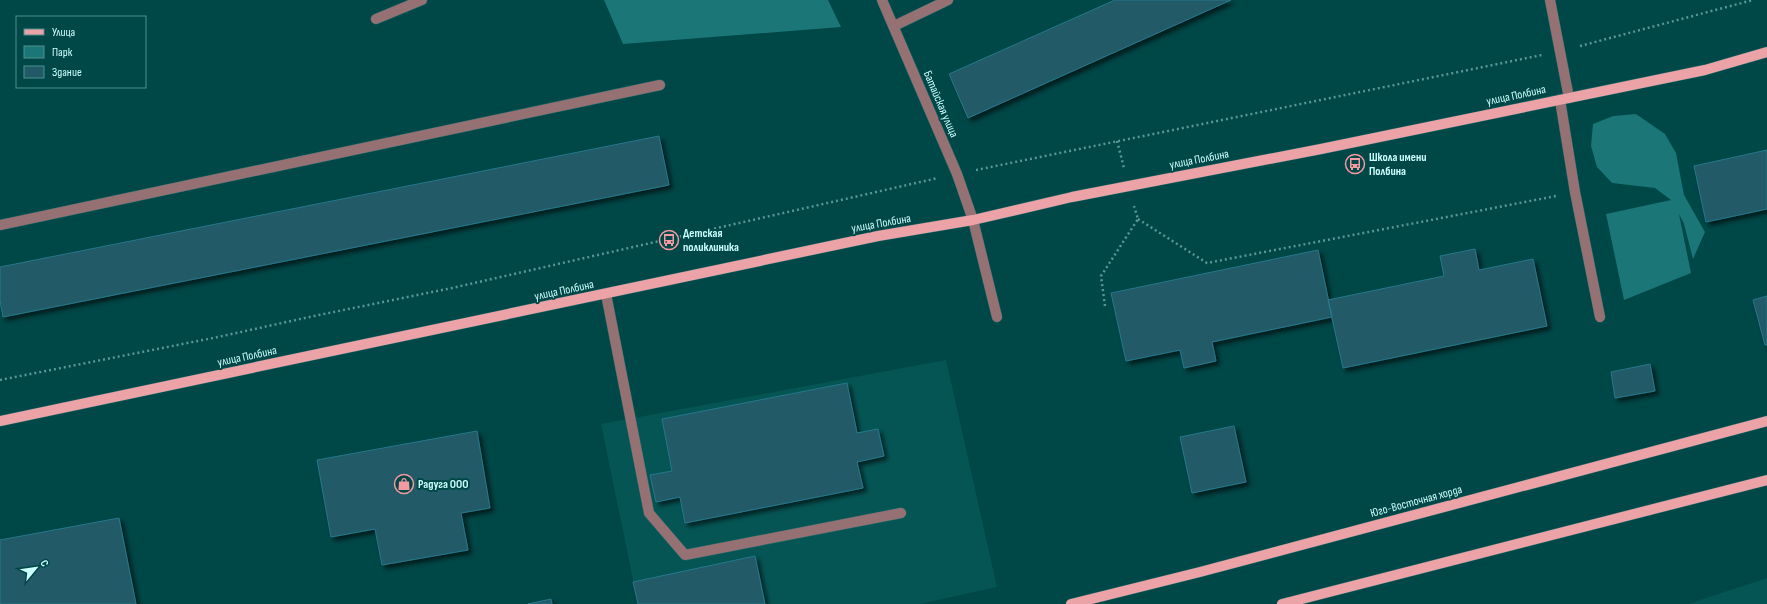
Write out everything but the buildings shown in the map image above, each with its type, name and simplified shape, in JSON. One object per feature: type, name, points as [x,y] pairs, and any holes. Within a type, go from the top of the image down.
[{"type":"main road","name":"улица Полбина","points":[[0,421],[878,236],[972,220],[1129,186],[1321,149],[1705,70],[1767,52]]},
{"type":"main road","name":"Юго-Восточная хорда","points":[[1071,604],[1208,570],[1767,421]]},
{"type":"main road","points":[[1282,604],[1767,480]]},
{"type":"street","points":[[376,19],[422,0]]},
{"type":"street","name":"Батайская улица","points":[[882,0],[957,174],[972,220],[997,317]]},
{"type":"street","points":[[894,26],[948,0]]},
{"type":"street","points":[[1550,0],[1560,51],[1575,192],[1600,317]]},
{"type":"street","points":[[0,225],[660,85]]},
{"type":"street","points":[[606,294],[649,514],[685,555],[901,512]]},
{"type":"path","points":[[0,380],[211,339],[452,288],[957,174],[1560,51],[1753,0]]},
{"type":"path","points":[[1117,141],[1138,219],[1208,263],[1575,192]]},
{"type":"path","points":[[1105,306],[1101,276],[1138,219]]},
{"type":"shaded area","points":[[946,360],[997,587],[919,604],[638,604],[601,424]]},
{"type":"shaded area","points":[[1767,578],[1767,604],[1688,604]]},
{"type":"green space","points":[[604,0],[828,0],[841,27],[623,44]]},
{"type":"green space","points":[[1636,114],[1665,134],[1676,153],[1684,195],[1705,232],[1693,259],[1684,224],[1679,214],[1691,273],[1624,300],[1606,214],[1671,200],[1655,188],[1612,183],[1597,167],[1591,146],[1593,124],[1613,116]]},
{"type":"place","name":"Школа имени Полбина","points":[[1355,164]]},
{"type":"place","name":"Детская поликлиника","points":[[669,240]]},
{"type":"place","name":"Радуга ООО","points":[[404,484]]}]
